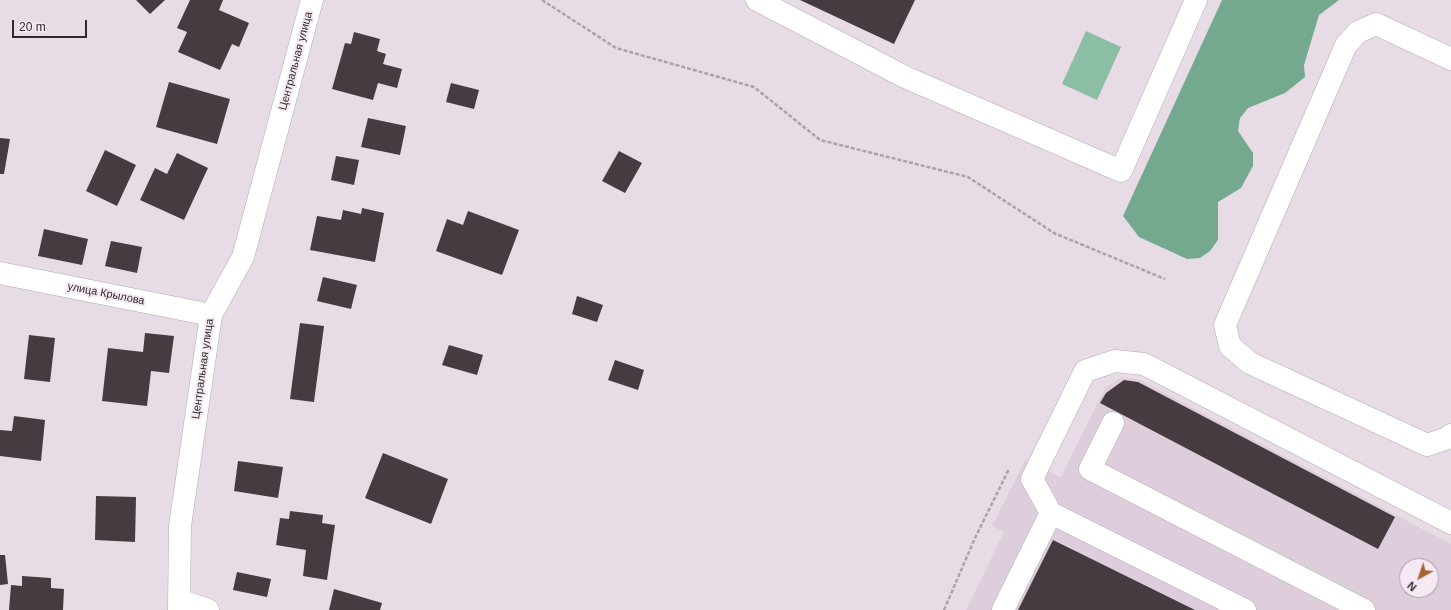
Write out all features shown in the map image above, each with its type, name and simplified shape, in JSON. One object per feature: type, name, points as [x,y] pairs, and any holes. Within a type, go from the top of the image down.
[{"type":"street","name":"Центральная улица","points":[[179,605],[180,526],[211,315],[243,257],[312,0]]},
{"type":"street","points":[[757,0],[905,77],[1121,171],[1196,0]]},
{"type":"street","points":[[1451,59],[1376,24],[1358,32],[1346,45],[1225,324],[1230,346],[1250,363],[1427,445],[1448,438],[1451,435]]},
{"type":"street","name":"улица Крылова","points":[[0,273],[211,315]]},
{"type":"street","points":[[1245,610],[1050,513],[1032,479],[1086,371],[1115,361],[1144,364],[1451,523]]},
{"type":"street","points":[[1113,423],[1090,469],[1364,610]]},
{"type":"street","points":[[1003,610],[1050,513]]},
{"type":"street","points":[[179,605],[208,610]]},
{"type":"path","points":[[542,0],[616,48],[754,87],[820,140],[968,177],[1054,233],[1165,279]]},
{"type":"path","points":[[944,610],[975,538],[1011,464]]},
{"type":"shaded area","points":[[1121,377],[1140,380],[1451,544],[1451,610],[966,610],[1004,532],[992,526],[1025,460],[1061,477],[1105,388]]},
{"type":"green space","points":[[1222,0],[1339,0],[1319,15],[1304,65],[1305,77],[1285,93],[1248,108],[1240,118],[1238,131],[1253,153],[1253,166],[1241,188],[1218,202],[1218,240],[1210,251],[1200,258],[1187,259],[1139,237],[1123,216]]},
{"type":"green space","points":[[1086,31],[1121,47],[1097,100],[1062,84]]},
{"type":"building","points":[[136,0],[165,0],[150,14]]},
{"type":"building","points":[[190,0],[223,0],[219,10],[249,23],[239,47],[232,44],[220,70],[178,52],[187,32],[177,28]]},
{"type":"building","points":[[800,0],[915,0],[894,44]]},
{"type":"building","points":[[354,32],[380,39],[377,51],[386,54],[383,64],[402,69],[397,88],[378,83],[373,100],[332,89],[345,43],[351,44]]},
{"type":"building","points":[[169,82],[230,99],[217,144],[156,127]]},
{"type":"building","points":[[451,83],[479,90],[474,109],[446,102]]},
{"type":"building","points":[[368,118],[406,126],[400,155],[361,147]]},
{"type":"building","points":[[0,138],[10,139],[4,174],[0,174]]},
{"type":"building","points":[[105,150],[136,165],[117,206],[86,191]]},
{"type":"building","points":[[619,151],[642,163],[625,193],[602,181]]},
{"type":"building","points":[[177,153],[208,168],[184,220],[140,200],[155,168],[167,174]]},
{"type":"building","points":[[336,156],[359,160],[354,185],[331,180]]},
{"type":"building","points":[[362,208],[384,213],[375,262],[310,250],[317,216],[341,220],[343,210],[361,214]]},
{"type":"building","points":[[468,211],[519,230],[502,275],[436,251],[447,219],[463,225]]},
{"type":"building","points":[[44,229],[88,239],[82,265],[38,256]]},
{"type":"building","points":[[111,241],[142,247],[137,273],[105,266]]},
{"type":"building","points":[[323,277],[357,285],[351,309],[317,301]]},
{"type":"building","points":[[577,296],[603,305],[597,322],[572,314]]},
{"type":"building","points":[[300,323],[324,326],[314,402],[290,399]]},
{"type":"building","points":[[145,333],[174,336],[169,373],[151,371],[147,406],[102,401],[108,348],[143,352]]},
{"type":"building","points":[[29,335],[55,338],[50,382],[24,379]]},
{"type":"building","points":[[449,345],[483,355],[477,375],[442,365]]},
{"type":"building","points":[[615,360],[644,370],[638,390],[608,380]]},
{"type":"building","points":[[1124,380],[1138,382],[1395,517],[1378,549],[1100,403],[1106,393]]},
{"type":"building","points":[[14,416],[45,420],[41,461],[0,456],[0,430],[12,431]]},
{"type":"building","points":[[383,453],[448,479],[431,524],[365,498]]},
{"type":"building","points":[[238,461],[283,467],[278,498],[234,491]]},
{"type":"building","points":[[96,496],[136,497],[135,542],[95,540]]},
{"type":"building","points":[[290,511],[323,515],[322,523],[335,525],[327,580],[303,576],[306,550],[276,545],[280,518],[289,519]]},
{"type":"building","points":[[1053,540],[1195,610],[1018,610]]},
{"type":"building","points":[[0,555],[5,555],[8,584],[0,585]]},
{"type":"building","points":[[237,572],[271,579],[267,597],[233,590]]},
{"type":"building","points":[[22,576],[51,578],[51,588],[64,589],[63,610],[9,610],[11,585],[22,586]]},
{"type":"building","points":[[334,589],[382,603],[380,610],[329,610]]}]
